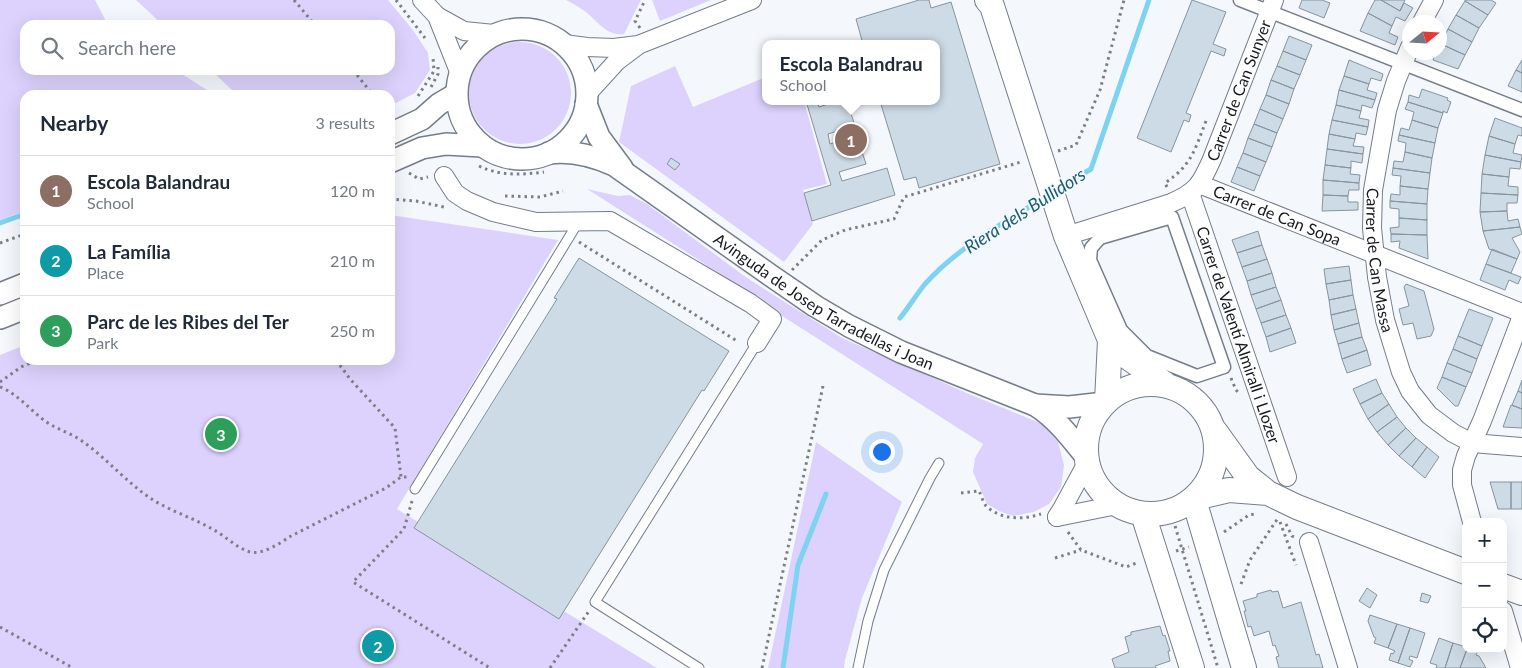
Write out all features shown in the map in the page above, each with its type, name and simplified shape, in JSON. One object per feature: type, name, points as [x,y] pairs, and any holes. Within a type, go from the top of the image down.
[{"type":"main road","points":[[991,2],[1064,228],[1110,340],[1123,354],[1168,386],[1184,393],[1195,401],[1204,411],[1212,428],[1248,477],[1268,493],[1297,507],[1462,570]]},
{"type":"main road","points":[[1106,402],[1110,340]]},
{"type":"main road","points":[[1168,386],[1154,384],[1136,386],[1119,393],[1106,402],[1094,418],[1086,446],[1087,459],[1099,488],[1117,505],[1136,513],[1163,514],[1172,512],[1194,499],[1206,487],[1214,467],[1216,446],[1212,428]]},
{"type":"main road","points":[[1194,499],[1229,490],[1268,493]]},
{"type":"main road","points":[[1194,499],[1244,668]]},
{"type":"main road","points":[[1144,514],[1192,668]]},
{"type":"main road","points":[[1507,587],[1522,593]]},
{"type":"street","points":[[422,0],[437,16],[464,31],[494,34]]},
{"type":"street","points":[[564,44],[614,48],[643,43],[752,0]]},
{"type":"street","points":[[1240,0],[1271,6],[1403,64],[1522,110]]},
{"type":"street","points":[[1426,15],[1434,0]]},
{"type":"street","name":"Carrer de Can Sunyer","points":[[1195,189],[1204,179],[1212,160],[1271,6]]},
{"type":"street","points":[[437,16],[458,84],[458,108],[480,155]]},
{"type":"street","points":[[395,132],[422,119],[440,104],[458,84],[469,54],[484,40],[494,34],[506,30],[530,29],[554,37],[571,51],[581,67],[586,85],[584,114],[574,133],[548,162],[540,157],[520,159],[500,155],[480,155],[446,144],[422,148],[395,160]]},
{"type":"street","points":[[586,99],[617,61],[643,43]]},
{"type":"street","name":"Carrer de Can Massa","points":[[1405,60],[1387,110],[1376,166],[1372,213],[1377,277],[1385,320],[1401,372],[1410,391],[1430,415],[1452,433],[1472,443]]},
{"type":"street","name":"Avinguda de Josep Tarradellas i Joan","points":[[586,99],[598,136],[626,172]]},
{"type":"street","name":"Avinguda de Josep Tarradellas i Joan","points":[[548,162],[574,153],[603,160],[626,172],[815,306],[882,343],[1034,405],[1049,414],[1067,432],[1087,459]]},
{"type":"street","points":[[444,176],[455,193],[467,201],[493,212],[536,222],[610,221],[750,303],[772,319],[757,343]]},
{"type":"street","points":[[1064,228],[1171,203],[1195,189]]},
{"type":"street","name":"Carrer de Can Sopa","points":[[1195,189],[1375,254],[1522,315]]},
{"type":"street","name":"Carrer de Valentí Almirall i Llozer","points":[[1195,189],[1287,477]]},
{"type":"street","points":[[1172,216],[1224,367],[1198,376],[1147,356],[1121,330],[1090,260],[1091,248],[1100,238],[1172,216]]},
{"type":"street","points":[[0,294],[20,286]]},
{"type":"street","points":[[0,318],[20,310]]},
{"type":"street","points":[[1471,518],[1462,485],[1462,470],[1522,315]]},
{"type":"street","name":"Avinguda de Josep Tarradellas i Joan","points":[[1034,405],[1069,407],[1106,402]]},
{"type":"street","points":[[1472,443],[1522,447]]},
{"type":"street","points":[[1057,517],[1087,459]]},
{"type":"street","points":[[1057,517],[1117,505]]},
{"type":"street","points":[[1310,542],[1348,668]]},
{"type":"street","points":[[1507,624],[1520,668]]},
{"type":"lane","points":[[415,489],[579,221]]},
{"type":"lane","points":[[699,668],[595,602],[757,343]]},
{"type":"lane","points":[[858,668],[868,621],[884,570],[939,463]]},
{"type":"path","points":[[294,0],[311,20]]},
{"type":"path","points":[[396,0],[428,42]]},
{"type":"path","points":[[643,43],[635,21],[646,0]]},
{"type":"path","points":[[781,283],[800,260],[822,240],[845,230],[894,219],[904,197],[1043,164],[1076,145],[1100,90],[1124,0]]},
{"type":"path","points":[[414,100],[434,71],[433,50]]},
{"type":"path","points":[[430,89],[438,74],[438,59]]},
{"type":"path","points":[[357,75],[369,90]]},
{"type":"path","points":[[420,100],[425,94]]},
{"type":"path","points":[[480,155],[486,169],[522,175],[548,162]]},
{"type":"path","points":[[395,199],[416,201],[450,208],[467,201]]},
{"type":"path","points":[[0,243],[20,236]]},
{"type":"path","points":[[570,236],[737,341]]},
{"type":"path","points":[[0,382],[24,365]]},
{"type":"path","points":[[340,365],[395,428],[401,477]]},
{"type":"path","points":[[762,668],[823,386]]},
{"type":"path","points":[[0,387],[9,391],[53,427],[78,438],[141,492],[163,506],[214,530],[251,552],[277,545],[386,488],[401,477],[423,476]]},
{"type":"path","points":[[415,489],[404,529],[353,582],[490,668]]},
{"type":"path","points":[[961,493],[979,491],[986,505],[1001,515],[1023,519],[1040,514],[1051,508],[1057,517]]},
{"type":"path","points":[[1240,587],[1250,560],[1278,518],[1286,520]]},
{"type":"path","points":[[1175,526],[1218,668]]},
{"type":"path","points":[[1055,558],[1081,550]]},
{"type":"path","points":[[550,668],[595,602]]},
{"type":"path","points":[[0,627],[73,668]]},
{"type":"shaded area","points":[[0,0],[95,0],[105,20],[20,20],[20,75],[184,75],[207,90],[20,90],[20,213],[0,220]]},
{"type":"shaded area","points":[[136,0],[388,0],[413,30],[428,53],[430,70],[415,93],[395,103],[395,90],[232,90],[216,75],[395,75],[395,20],[158,20]]},
{"type":"shaded area","points":[[566,0],[641,0],[624,34],[618,34],[608,31],[585,11]]},
{"type":"shaded area","points":[[652,0],[711,0],[660,21]]},
{"type":"shaded area","points":[[520,42],[540,46],[556,57],[567,73],[571,93],[567,113],[556,129],[540,140],[520,144],[500,140],[484,129],[473,113],[469,93],[473,73],[484,57],[500,46]]},
{"type":"shaded area","points":[[675,66],[693,107],[762,79],[762,105],[805,105],[827,184],[803,190],[813,224],[784,262],[619,142],[631,86]]},
{"type":"shaded area","points":[[587,189],[618,196],[630,195],[647,204],[747,278],[842,338],[1045,425],[1058,442],[1064,465],[1061,487],[1049,504],[1034,512],[1013,516],[987,504],[973,472],[975,458],[983,444]]},
{"type":"shaded area","points":[[395,216],[558,240],[397,509],[657,668],[0,668],[0,355],[20,347],[20,365],[395,365]]},
{"type":"shaded area","points":[[816,442],[902,502],[862,598],[844,668],[768,668]]},
{"type":"building","points":[[919,0],[929,0],[931,8],[951,2],[1000,164],[919,188],[916,177],[904,180],[881,105],[940,105],[940,40],[862,40],[856,19]]},
{"type":"building","points":[[1192,0],[1226,12],[1213,44],[1226,49],[1224,56],[1211,51],[1186,113],[1191,115],[1189,122],[1184,120],[1171,152],[1137,138]]},
{"type":"building","points":[[1302,0],[1322,0],[1330,3],[1324,18],[1299,8]]},
{"type":"building","points":[[1375,0],[1381,0],[1400,11],[1404,3],[1413,8],[1409,15],[1402,15],[1402,20],[1396,17],[1392,26],[1368,13]]},
{"type":"building","points":[[1381,0],[1405,0],[1400,11]]},
{"type":"building","points":[[1465,0],[1491,0],[1496,3],[1488,15]]},
{"type":"building","points":[[1465,1],[1488,15],[1479,28],[1456,15]]},
{"type":"building","points":[[1368,13],[1392,26],[1389,33],[1398,37],[1395,45],[1360,31]]},
{"type":"building","points":[[1456,15],[1479,28],[1472,42],[1448,29]]},
{"type":"building","points":[[1448,29],[1472,42],[1465,55],[1447,47]]},
{"type":"building","points":[[1289,36],[1312,45],[1306,60],[1283,51]]},
{"type":"building","points":[[1447,47],[1465,55],[1458,69],[1433,60],[1447,60]]},
{"type":"building","points":[[1283,51],[1306,60],[1300,75],[1277,66]]},
{"type":"building","points":[[1349,60],[1383,74],[1381,81],[1371,78],[1369,84],[1344,76]]},
{"type":"building","points":[[1522,60],[1522,73],[1516,70]]},
{"type":"building","points":[[1277,66],[1300,75],[1294,89],[1271,80]]},
{"type":"building","points":[[1516,70],[1522,73],[1522,92],[1508,86]]},
{"type":"building","points":[[1344,76],[1369,84],[1367,90],[1377,93],[1375,100],[1339,90]]},
{"type":"building","points":[[1271,80],[1294,89],[1289,104],[1266,95]]},
{"type":"building","points":[[1422,89],[1448,98],[1447,100],[1451,102],[1447,113],[1408,102],[1409,95],[1419,98]]},
{"type":"building","points":[[1339,90],[1375,100],[1372,108],[1362,105],[1361,111],[1336,105]]},
{"type":"building","points":[[1266,95],[1289,104],[1283,119],[1260,109]]},
{"type":"building","points":[[1408,102],[1443,113],[1438,128],[1412,120],[1414,112],[1405,109]]},
{"type":"building","points":[[807,105],[818,105],[819,107],[825,105],[848,105],[855,126],[828,134],[830,144],[857,136],[866,164],[839,172],[842,181],[887,168],[895,195],[812,221],[804,193],[831,185]]},
{"type":"building","points":[[1336,105],[1361,111],[1359,118],[1369,120],[1368,127],[1332,120]]},
{"type":"building","points":[[1260,109],[1283,119],[1277,133],[1254,124]]},
{"type":"building","points":[[1495,118],[1522,128],[1522,136],[1518,135],[1515,144],[1489,136]]},
{"type":"building","points":[[1332,120],[1368,127],[1366,135],[1356,133],[1355,139],[1329,134]]},
{"type":"building","points":[[1412,120],[1438,128],[1435,143],[1399,135],[1401,128],[1409,130]]},
{"type":"building","points":[[1254,124],[1277,133],[1272,147],[1248,138]]},
{"type":"building","points":[[1329,134],[1355,139],[1353,146],[1364,147],[1363,154],[1327,149]]},
{"type":"building","points":[[1399,135],[1435,143],[1432,158],[1405,152],[1406,143],[1398,141]]},
{"type":"building","points":[[1489,136],[1515,144],[1513,153],[1522,155],[1521,162],[1485,155]]},
{"type":"building","points":[[1248,138],[1272,147],[1266,162],[1243,153]]},
{"type":"building","points":[[1327,149],[1363,154],[1362,163],[1351,161],[1351,168],[1325,165]]},
{"type":"building","points":[[1405,152],[1432,158],[1430,173],[1393,168],[1394,161],[1403,162]]},
{"type":"building","points":[[1243,153],[1266,162],[1260,176],[1237,167]]},
{"type":"building","points":[[1485,155],[1521,162],[1520,169],[1510,168],[1509,177],[1482,174]]},
{"type":"building","points":[[671,158],[680,164],[675,170],[667,164]]},
{"type":"building","points":[[1325,165],[1351,168],[1350,174],[1360,175],[1359,183],[1323,180]]},
{"type":"building","points":[[1237,167],[1260,176],[1254,191],[1231,182]]},
{"type":"building","points":[[1393,168],[1430,173],[1428,189],[1400,186],[1401,176],[1392,175]]},
{"type":"building","points":[[1482,174],[1509,177],[1508,186],[1518,187],[1518,195],[1481,193]]},
{"type":"building","points":[[1323,180],[1359,183],[1359,190],[1349,190],[1348,196],[1323,195]]},
{"type":"building","points":[[1400,186],[1428,189],[1427,204],[1390,201],[1391,194],[1400,195]]},
{"type":"building","points":[[1481,193],[1518,195],[1517,203],[1507,203],[1507,211],[1480,212]]},
{"type":"building","points":[[1323,195],[1348,196],[1348,202],[1358,202],[1358,210],[1322,211]]},
{"type":"building","points":[[1390,201],[1427,204],[1427,220],[1399,218],[1399,209],[1390,208]]},
{"type":"building","points":[[1507,211],[1508,221],[1518,219],[1520,227],[1483,231],[1480,212]]},
{"type":"building","points":[[1399,218],[1427,220],[1427,235],[1391,234],[1390,228],[1399,227]]},
{"type":"building","points":[[1520,227],[1522,234],[1512,238],[1520,252],[1517,259],[1489,249],[1483,231]]},
{"type":"building","points":[[1258,231],[1262,245],[1237,253],[1232,240]]},
{"type":"building","points":[[1391,234],[1427,235],[1428,259],[1399,248],[1400,241],[1391,242]]},
{"type":"building","points":[[1262,245],[1267,259],[1242,267],[1237,253]]},
{"type":"building","points":[[1492,249],[1517,259],[1511,273],[1486,264]]},
{"type":"building","points":[[579,258],[729,351],[704,391],[702,390],[559,619],[414,528],[557,299],[554,298]]},
{"type":"building","points":[[1267,259],[1272,273],[1247,281],[1242,267]]},
{"type":"building","points":[[1486,264],[1521,277],[1518,284],[1509,280],[1505,290],[1480,280]]},
{"type":"building","points":[[1349,266],[1351,280],[1326,284],[1324,269]]},
{"type":"building","points":[[1272,273],[1276,287],[1251,295],[1247,281]]},
{"type":"building","points":[[1351,280],[1353,295],[1329,300],[1326,284]]},
{"type":"building","points":[[1406,284],[1424,291],[1434,329],[1431,336],[1417,339],[1413,323],[1403,325],[1399,309],[1409,306],[1404,287]]},
{"type":"building","points":[[1276,287],[1281,300],[1256,309],[1251,295]]},
{"type":"building","points":[[1353,295],[1356,309],[1331,315],[1329,300]]},
{"type":"building","points":[[1281,300],[1286,315],[1261,323],[1256,309]]},
{"type":"building","points":[[1356,309],[1359,323],[1334,330],[1331,315]]},
{"type":"building","points":[[1469,309],[1493,318],[1482,346],[1458,336]]},
{"type":"building","points":[[1286,315],[1291,328],[1266,337],[1261,323]]},
{"type":"building","points":[[1359,323],[1362,337],[1338,344],[1334,330]]},
{"type":"building","points":[[1291,328],[1296,343],[1270,352],[1266,337]]},
{"type":"building","points":[[1458,336],[1482,346],[1477,359],[1453,349]]},
{"type":"building","points":[[1362,337],[1367,350],[1342,359],[1338,344]]},
{"type":"building","points":[[1453,349],[1477,359],[1472,373],[1447,363]]},
{"type":"building","points":[[1367,350],[1371,365],[1347,373],[1342,359]]},
{"type":"building","points":[[1447,363],[1472,373],[1466,387],[1442,377]]},
{"type":"building","points":[[1442,377],[1466,387],[1458,406],[1455,406],[1437,388]]},
{"type":"building","points":[[1376,379],[1382,393],[1360,404],[1353,389]]},
{"type":"building","points":[[1522,380],[1522,393],[1518,391]]},
{"type":"building","points":[[1518,391],[1522,393],[1522,409],[1512,405]]},
{"type":"building","points":[[1382,393],[1389,404],[1368,419],[1360,404]]},
{"type":"building","points":[[1389,404],[1397,417],[1377,432],[1368,419]]},
{"type":"building","points":[[1511,405],[1522,409],[1522,428],[1503,427]]},
{"type":"building","points":[[1397,417],[1406,428],[1388,445],[1377,432]]},
{"type":"building","points":[[1406,428],[1416,438],[1399,456],[1388,445]]},
{"type":"building","points":[[1416,438],[1427,447],[1412,467],[1399,456]]},
{"type":"building","points":[[1427,447],[1439,457],[1425,478],[1412,467]]},
{"type":"building","points":[[1490,482],[1511,482],[1511,509],[1498,509]]},
{"type":"building","points":[[1511,482],[1522,482],[1522,509],[1511,509]]},
{"type":"building","points":[[1367,588],[1377,595],[1370,608],[1359,601]]},
{"type":"building","points":[[1271,590],[1272,592],[1278,591],[1283,608],[1301,602],[1316,655],[1319,654],[1323,668],[1279,668],[1276,657],[1279,656],[1275,645],[1273,646],[1269,631],[1254,636],[1251,626],[1248,627],[1243,601]]},
{"type":"building","points":[[1422,593],[1431,596],[1428,603],[1420,601]]},
{"type":"building","points":[[1370,615],[1397,624],[1388,648],[1374,643],[1376,638],[1368,621]]},
{"type":"building","points":[[1397,624],[1410,628],[1398,663],[1389,660],[1391,653],[1393,654],[1395,651],[1388,648]]},
{"type":"building","points":[[1160,626],[1170,651],[1168,651],[1170,661],[1155,666],[1156,668],[1115,668],[1112,659],[1129,652],[1125,637],[1131,635],[1131,632]]},
{"type":"building","points":[[1410,628],[1425,633],[1417,658],[1410,656],[1409,659],[1413,661],[1410,667],[1398,663]]},
{"type":"building","points":[[1439,638],[1453,643],[1445,668],[1436,668],[1437,665],[1430,663]]},
{"type":"building","points":[[1453,643],[1462,646],[1462,653],[1466,653],[1460,668],[1445,668]]},
{"type":"building","points":[[1466,653],[1477,653],[1476,655],[1479,656],[1486,668],[1460,668]]},
{"type":"waterway","name":"Riera dels Bullidors","points":[[1058,189],[1091,169],[1149,0]]},
{"type":"waterway","name":"Riera dels Bullidors","points":[[900,318],[925,284],[952,258],[1047,196]]},
{"type":"waterway","points":[[0,223],[20,216]]},
{"type":"waterway","name":"Riera dels Bullidors","points":[[783,668],[798,565],[826,494]]},
{"type":"place","name":"Escola Balandrau","points":[[851,140]]},
{"type":"place","name":"Parc de les Ribes del Ter","points":[[221,434]]},
{"type":"place","name":"La Família","points":[[378,646]]}]
